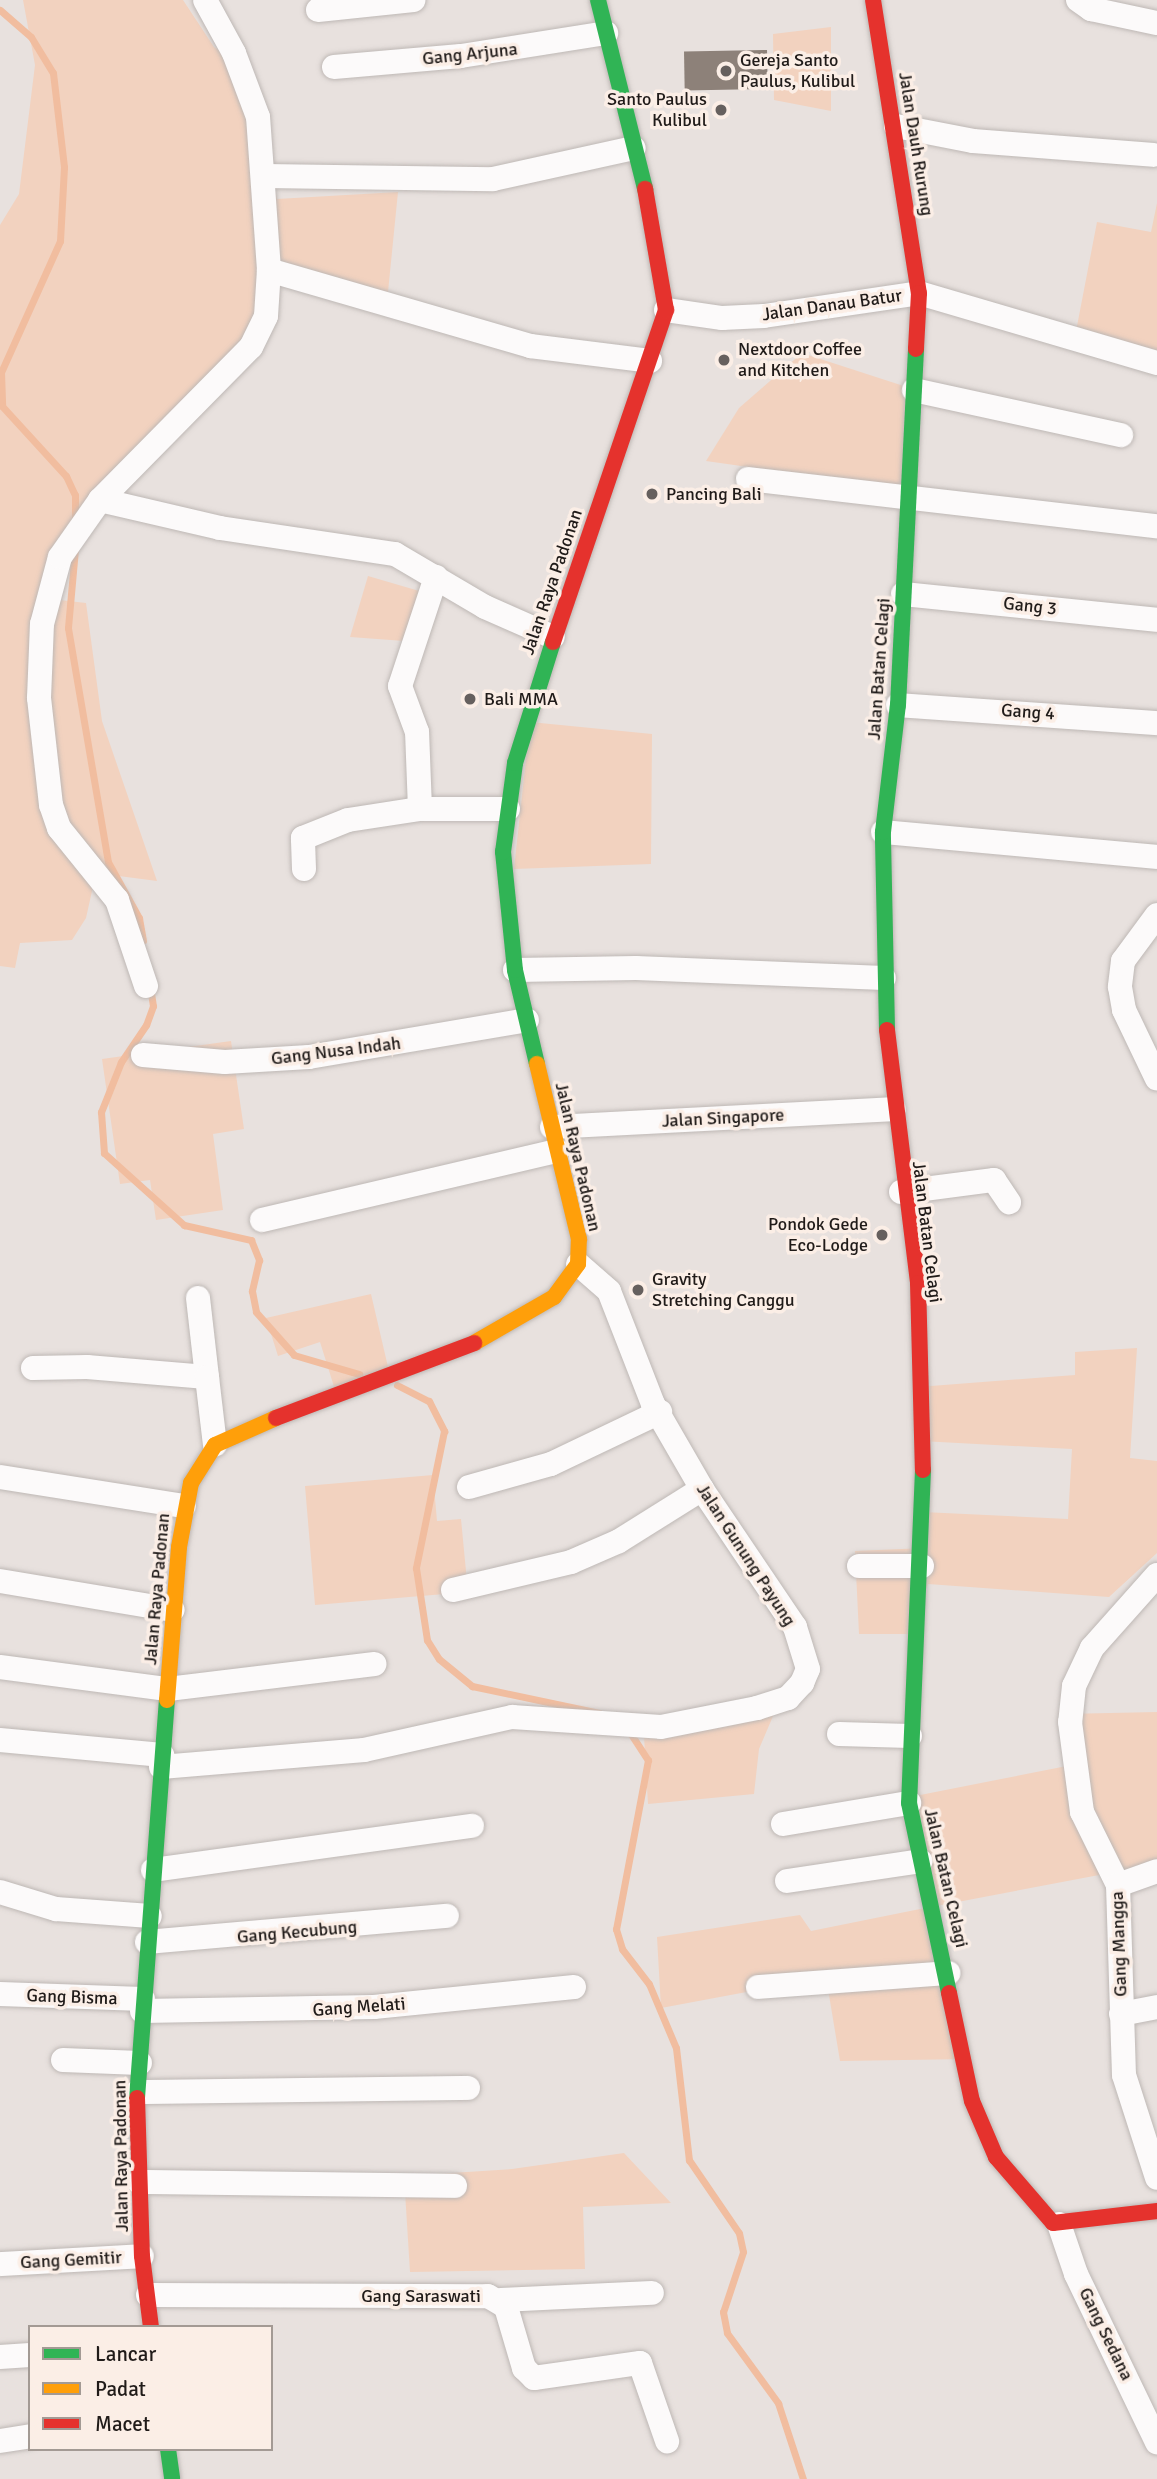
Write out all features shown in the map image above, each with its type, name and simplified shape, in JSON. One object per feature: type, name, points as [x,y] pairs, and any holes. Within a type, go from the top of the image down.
[{"type":"main road","name":"Jalan Raya Padonan","points":[[151,2325],[142,2256],[137,2092],[173,1610],[184,1506],[200,1464],[215,1446],[249,1426],[367,1386],[515,1324],[554,1297],[578,1264],[579,1239],[515,970],[503,852],[515,763],[553,637],[666,310],[655,231],[598,0]]},
{"type":"main road","name":"Jalan Dauh Rurung","points":[[873,0],[895,126],[919,293]]},
{"type":"main road","name":"Jalan Batan Celagi","points":[[919,293],[898,705],[883,832],[884,978],[894,1109],[901,1192],[918,1283],[922,1566],[910,1736],[909,1803],[981,2131],[1013,2179],[1059,2224]]},
{"type":"main road","points":[[1059,2224],[1157,2211]]},
{"type":"main road","points":[[168,2451],[172,2479]]},
{"type":"street","points":[[146,986],[117,900],[60,828],[44,760],[42,624],[60,557],[100,500],[251,347],[266,316],[269,270],[265,176],[257,117],[234,53],[205,0]]},
{"type":"street","points":[[318,10],[413,0]]},
{"type":"street","points":[[1078,0],[1091,9],[1157,23]]},
{"type":"street","name":"Gang Arjuna","points":[[334,67],[473,55],[606,33]]},
{"type":"street","points":[[895,126],[973,141],[1153,155]]},
{"type":"street","points":[[265,176],[493,178],[634,148]]},
{"type":"street","points":[[269,270],[530,346],[650,361]]},
{"type":"street","name":"Jalan Danau Batur","points":[[666,310],[722,318],[764,316],[919,293],[1157,363]]},
{"type":"street","points":[[914,390],[1121,435]]},
{"type":"street","points":[[748,479],[907,500],[1157,526]]},
{"type":"street","points":[[100,500],[220,528],[371,548],[436,577],[485,607],[553,637]]},
{"type":"street","points":[[420,809],[417,732],[400,686],[436,577]]},
{"type":"street","name":"Gang 3","points":[[903,594],[1157,620]]},
{"type":"street","name":"Gang 4","points":[[898,705],[1157,723]]},
{"type":"street","points":[[304,869],[299,845],[312,830],[420,809],[508,809]]},
{"type":"street","points":[[883,832],[1157,857]]},
{"type":"street","points":[[1157,915],[1123,961],[1121,987],[1124,1010],[1157,1079]]},
{"type":"street","points":[[515,970],[635,968],[884,978]]},
{"type":"street","name":"Gang Nusa Indah","points":[[143,1055],[225,1062],[309,1056],[527,1020]]},
{"type":"street","name":"Jalan Singapore","points":[[262,1220],[554,1139],[894,1109]]},
{"type":"street","points":[[901,1192],[994,1180],[1009,1202]]},
{"type":"street","name":"Jalan Gunung Payung","points":[[162,1761],[364,1750],[512,1717],[661,1727],[788,1698],[808,1669],[795,1627],[702,1489],[660,1412],[609,1291],[578,1264]]},
{"type":"street","points":[[198,1298],[215,1446]]},
{"type":"street","points":[[33,1368],[87,1367],[207,1377]]},
{"type":"street","points":[[469,1487],[551,1464],[660,1412]]},
{"type":"street","points":[[0,1477],[184,1506]]},
{"type":"street","points":[[453,1590],[571,1562],[619,1541],[702,1489]]},
{"type":"street","points":[[859,1566],[922,1566]]},
{"type":"street","name":"Gang Mangga","points":[[1157,1575],[1100,1637],[1074,1686],[1073,1764],[1082,1812],[1118,1885],[1124,2075],[1157,2178]]},
{"type":"street","points":[[0,1581],[173,1610]]},
{"type":"street","points":[[0,1667],[167,1689],[374,1664]]},
{"type":"street","points":[[839,1734],[910,1736]]},
{"type":"street","points":[[0,1740],[162,1761]]},
{"type":"street","points":[[783,1824],[909,1803]]},
{"type":"street","points":[[153,1870],[472,1826]]},
{"type":"street","points":[[787,1881],[921,1861]]},
{"type":"street","points":[[1118,1885],[1157,1871]]},
{"type":"street","points":[[0,1892],[56,1909],[150,1916]]},
{"type":"street","name":"Gang Kecubung","points":[[148,1942],[447,1916]]},
{"type":"street","points":[[758,1987],[948,1973]]},
{"type":"street","name":"Gang Melati","points":[[143,2005],[310,2010],[574,1987]]},
{"type":"street","name":"Gang Bisma","points":[[0,1994],[143,2005]]},
{"type":"street","points":[[1121,2014],[1157,2007]]},
{"type":"street","points":[[62,2060],[140,2063]]},
{"type":"street","points":[[137,2092],[468,2088]]},
{"type":"street","points":[[139,2182],[455,2186]]},
{"type":"street","name":"Gang Sedana","points":[[1059,2224],[1076,2274],[1157,2442]]},
{"type":"street","name":"Gang Gemitir","points":[[0,2264],[142,2256]]},
{"type":"street","points":[[500,2300],[652,2292]]},
{"type":"street","name":"Gang Saraswati","points":[[148,2295],[500,2300],[524,2368],[534,2378],[640,2363],[667,2441]]},
{"type":"street","points":[[0,2357],[28,2355]]},
{"type":"street","points":[[0,2441],[28,2435]]},
{"type":"shaded area","points":[[23,0],[183,0],[214,47],[242,67],[277,199],[398,192],[388,292],[275,274],[222,379],[99,496],[51,599],[86,603],[102,721],[157,881],[96,873],[86,918],[72,940],[20,943],[15,968],[0,966],[0,225],[19,194],[35,65]]},
{"type":"shaded area","points":[[831,27],[831,111],[774,100],[773,34]]},
{"type":"shaded area","points":[[1157,203],[1157,358],[1073,347],[1097,222],[1151,232]]},
{"type":"shaded area","points":[[802,353],[916,390],[907,490],[706,461],[739,408]]},
{"type":"shaded area","points":[[368,576],[426,593],[418,642],[350,637]]},
{"type":"shaded area","points":[[530,722],[652,734],[651,864],[514,869]]},
{"type":"shaded area","points":[[231,1041],[244,1129],[213,1134],[223,1210],[156,1220],[150,1180],[120,1184],[102,1059]]},
{"type":"shaded area","points":[[371,1294],[388,1367],[336,1393],[320,1342],[278,1356],[266,1318]]},
{"type":"shaded area","points":[[1137,1348],[1130,1458],[1157,1461],[1157,1553],[1109,1597],[928,1584],[909,1634],[859,1634],[855,1551],[925,1548],[923,1512],[1068,1519],[1072,1449],[921,1441],[918,1387],[1075,1375],[1075,1352]]},
{"type":"shaded area","points":[[433,1475],[437,1521],[461,1519],[468,1592],[315,1605],[305,1486]]},
{"type":"shaded area","points":[[782,1695],[759,1749],[754,1794],[648,1804],[643,1719]]},
{"type":"shaded area","points":[[1157,1712],[1157,1864],[926,1908],[968,2059],[840,2061],[826,1977],[661,2008],[657,1937],[800,1915],[811,1931],[925,1908],[905,1798],[1072,1765],[1064,1714]]},
{"type":"shaded area","points":[[624,2153],[671,2203],[583,2207],[585,2269],[410,2272],[404,2176],[512,2169]]},
{"type":"building","name":"Gereja Santo Paulus, Kulibul","points":[[767,50],[768,89],[685,90],[684,51]]},
{"type":"waterway","points":[[0,10],[31,37],[53,73],[64,167],[60,241],[1,372],[2,406],[66,476],[75,495],[75,523]]},
{"type":"waterway","points":[[75,549],[68,628],[108,862],[139,918],[143,941]]},
{"type":"waterway","points":[[150,987],[153,1006],[146,1025],[121,1062],[101,1112],[104,1153],[184,1225],[251,1240],[259,1260],[252,1291],[256,1312],[294,1355],[359,1374]]},
{"type":"waterway","points":[[397,1385],[429,1401],[444,1431],[416,1568],[427,1640],[439,1659],[472,1686],[599,1713]]},
{"type":"waterway","points":[[629,1731],[648,1760],[616,1929],[622,1949],[649,1984],[676,2048],[689,2160],[739,2233],[743,2252],[723,2312],[727,2333],[778,2403],[803,2479]]},
{"type":"traffic: fast","points":[[598,0],[645,189]]},
{"type":"traffic: fast","points":[[887,1030],[883,832],[898,705],[916,349]]},
{"type":"traffic: fast","points":[[537,1064],[515,970],[503,852],[515,763],[553,642]]},
{"type":"traffic: fast","points":[[923,1470],[909,1803],[949,1993]]},
{"type":"traffic: fast","points":[[137,2098],[167,1700]]},
{"type":"traffic: fast","points":[[168,2451],[172,2479]]},
{"type":"traffic: slow","points":[[474,1343],[554,1297],[578,1264],[579,1239],[537,1064]]},
{"type":"traffic: slow","points":[[167,1700],[179,1547],[191,1483],[215,1445],[276,1418]]},
{"type":"traffic: jam","points":[[873,0],[919,293],[916,349]]},
{"type":"traffic: jam","points":[[553,642],[666,310],[645,189]]},
{"type":"traffic: jam","points":[[887,1030],[918,1283],[923,1470]]},
{"type":"traffic: jam","points":[[276,1418],[474,1343]]},
{"type":"traffic: jam","points":[[949,1993],[972,2101],[996,2157],[1053,2223],[1157,2211]]},
{"type":"traffic: jam","points":[[137,2098],[142,2256],[151,2325]]},
{"type":"place","name":"Gereja Santo Paulus, Kulibul","points":[[726,71]]},
{"type":"place","name":"Santo Paulus Kulibul","points":[[721,110]]},
{"type":"place","name":"Nextdoor Coffee and Kitchen","points":[[724,360]]},
{"type":"place","name":"Pancing Bali","points":[[652,494]]},
{"type":"place","name":"Bali MMA","points":[[470,699]]},
{"type":"place","name":"Pondok Gede Eco-Lodge","points":[[882,1235]]},
{"type":"place","name":"Gravity Stretching Canggu","points":[[638,1290]]}]
